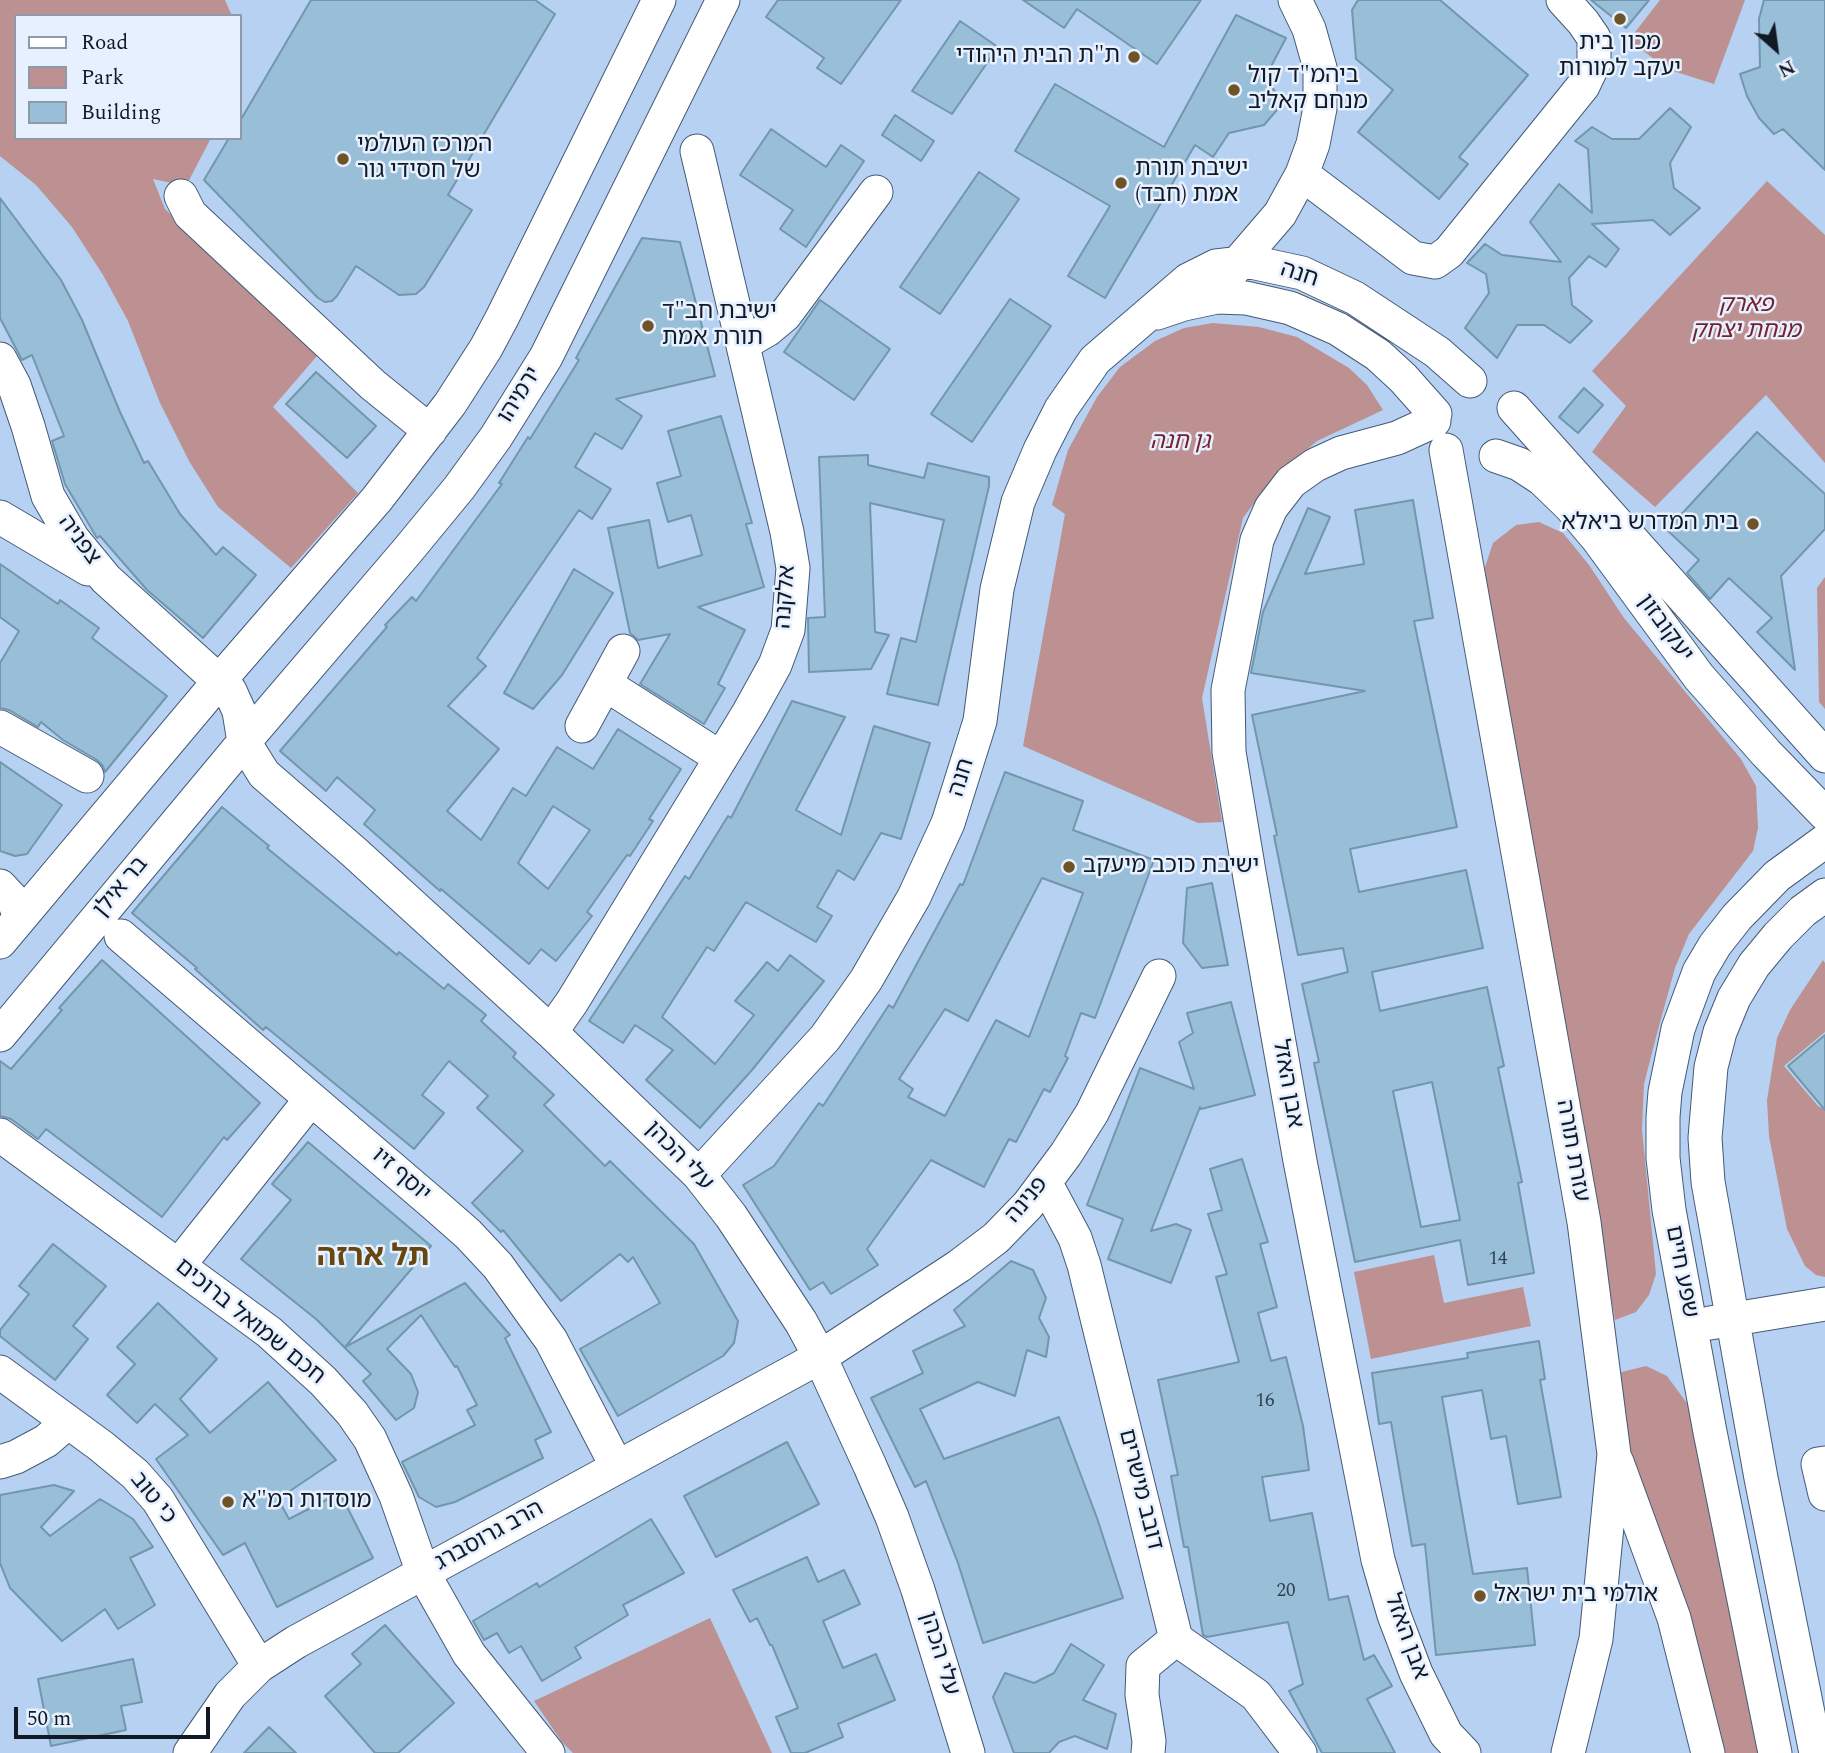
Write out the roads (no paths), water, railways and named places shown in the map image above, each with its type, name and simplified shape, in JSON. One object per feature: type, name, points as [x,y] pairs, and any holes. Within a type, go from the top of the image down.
[{"type":"street","points":[[10,930],[220,680],[377,499],[430,432],[471,372],[502,318],[659,0]]},
{"type":"street","name":"ירמיהו","points":[[244,742],[459,488],[533,380],[723,0]]},
{"type":"street","points":[[1301,174],[1413,258],[1435,262],[1449,252],[1583,86],[1594,63],[1594,38],[1563,0]]},
{"type":"street","points":[[1217,297],[1237,264],[1280,214],[1301,174],[1312,144],[1320,108],[1320,68],[1298,2]]},
{"type":"street","name":"אלקנה","points":[[551,1032],[576,996],[749,712],[775,665],[788,631],[793,568],[787,532],[697,151]]},
{"type":"street","points":[[743,344],[767,330],[785,315],[876,192]]},
{"type":"street","points":[[181,196],[190,214],[373,385],[430,432]]},
{"type":"street","name":"חנה","points":[[699,1175],[825,1038],[866,980],[914,897],[948,823],[980,721],[997,589],[1018,502],[1061,410],[1095,360],[1188,280],[1216,266],[1251,262],[1302,273],[1355,298],[1437,352],[1470,381]]},
{"type":"street","name":"חנה","points":[[1122,335],[1148,316],[1217,297],[1246,298],[1290,308],[1338,330],[1378,355],[1403,378],[1439,433]]},
{"type":"street","name":"צפניה","points":[[0,359],[14,385],[48,496],[73,539],[106,579],[220,680]]},
{"type":"street","points":[[1484,382],[1497,387],[1507,396],[1514,408],[1516,422],[1513,435],[1506,447],[1493,458],[1476,462],[1463,460],[1439,433],[1439,402],[1458,384],[1484,382]]},
{"type":"street","name":"יעקובזון","points":[[1514,408],[1825,756]]},
{"type":"street","name":"אבן האזל","points":[[1439,433],[1361,447],[1315,465],[1291,482],[1271,508],[1257,540],[1227,690],[1229,752],[1300,1161],[1378,1560],[1394,1615],[1416,1672],[1446,1734],[1464,1753]]},
{"type":"street","name":"עזרת תורה","points":[[1439,433],[1454,487],[1462,551],[1584,1222],[1614,1454],[1596,1639],[1568,1753]]},
{"type":"street","name":"עזרת תורה","points":[[1462,551],[1468,506],[1479,476],[1493,458]]},
{"type":"street","name":"יעקובזון","points":[[1493,458],[1519,464],[1542,480],[1570,506],[1597,538],[1699,677],[1766,753],[1825,814]]},
{"type":"street","points":[[7,521],[27,522],[36,516],[48,496]]},
{"type":"street","points":[[7,521],[106,579]]},
{"type":"street","points":[[582,726],[623,651]]},
{"type":"street","name":"עלי הכהן","points":[[220,680],[237,704],[244,742],[269,780],[354,852],[551,1032],[699,1175],[731,1216],[820,1357],[892,1517],[918,1590],[968,1753]]},
{"type":"street","points":[[605,684],[721,758]]},
{"type":"street","points":[[0,727],[87,776]]},
{"type":"street","name":"בר אילן","points":[[0,1035],[244,742]]},
{"type":"street","name":"שפע חיים","points":[[1775,1753],[1690,1326],[1666,1191],[1663,1158],[1665,1092],[1678,1030],[1699,972],[1716,945],[1737,917],[1777,876],[1825,841]]},
{"type":"street","points":[[0,886],[14,901],[10,930]]},
{"type":"street","name":"שפע חיים","points":[[1816,1753],[1732,1319],[1708,1182],[1705,1138],[1711,1067],[1720,1032],[1734,998],[1754,965],[1777,936],[1803,911],[1825,895]]},
{"type":"street","name":"יוסף זיו","points":[[121,936],[460,1227],[498,1266],[551,1340],[617,1467]]},
{"type":"street","name":"פנינה","points":[[820,1357],[959,1266],[996,1238],[1028,1205],[1091,1114],[1159,976]]},
{"type":"street","points":[[179,1265],[311,1099]]},
{"type":"street","name":"חכם שמואל ברוכים","points":[[0,1135],[269,1332],[323,1381],[352,1413],[370,1439],[396,1496],[423,1573],[469,1654],[548,1753]]},
{"type":"street","name":"דובב מישרים","points":[[1045,1182],[1075,1238],[1084,1265],[1176,1639]]},
{"type":"street","points":[[1690,1326],[1825,1304]]},
{"type":"street","name":"הרב גרוסברג","points":[[190,1753],[230,1695],[259,1666],[296,1642],[820,1357]]},
{"type":"street","name":"כי טוב","points":[[0,1372],[135,1474],[158,1500],[259,1666]]},
{"type":"street","points":[[0,1462],[46,1441],[68,1422]]},
{"type":"street","points":[[1614,1454],[1674,1618],[1708,1753]]},
{"type":"street","points":[[1825,1463],[1818,1464],[1825,1494]]},
{"type":"street","points":[[1148,1753],[1142,1695],[1143,1666],[1176,1639],[1256,1696],[1300,1753]]},
{"type":"street","points":[[1428,1697],[1440,1753]]},
{"type":"place","name":"מכון בית יעקב למורות","points":[[1620,19]]},
{"type":"place","name":"ת\"ת הבית היהודי","points":[[1134,57]]},
{"type":"place","name":"ביהמ\"ד קול מנחם קאליב","points":[[1234,90]]},
{"type":"place","name":"המרכז העולמי של חסידי גור","points":[[343,159]]},
{"type":"place","name":"ישיבת תורת אמת (חבד)","points":[[1121,183]]},
{"type":"place","name":"ישיבת חב\"ד תורת אמת","points":[[648,326]]},
{"type":"place","name":"בית המדרש ביאלא","points":[[1753,524]]},
{"type":"place","name":"ישיבת כוכב מיעקב","points":[[1069,867]]},
{"type":"place","name":"מוסדות רמ\"א","points":[[228,1502]]},
{"type":"place","name":"אולמי בית ישראל","points":[[1480,1596]]},
{"type":"district","name":"תל ארזה","points":[[373,1259]]},
{"type":"park label","name":"פארק מנחת יצחק","points":[[1746,319]]},
{"type":"park label","name":"גן חנה","points":[[1180,443]]}]
